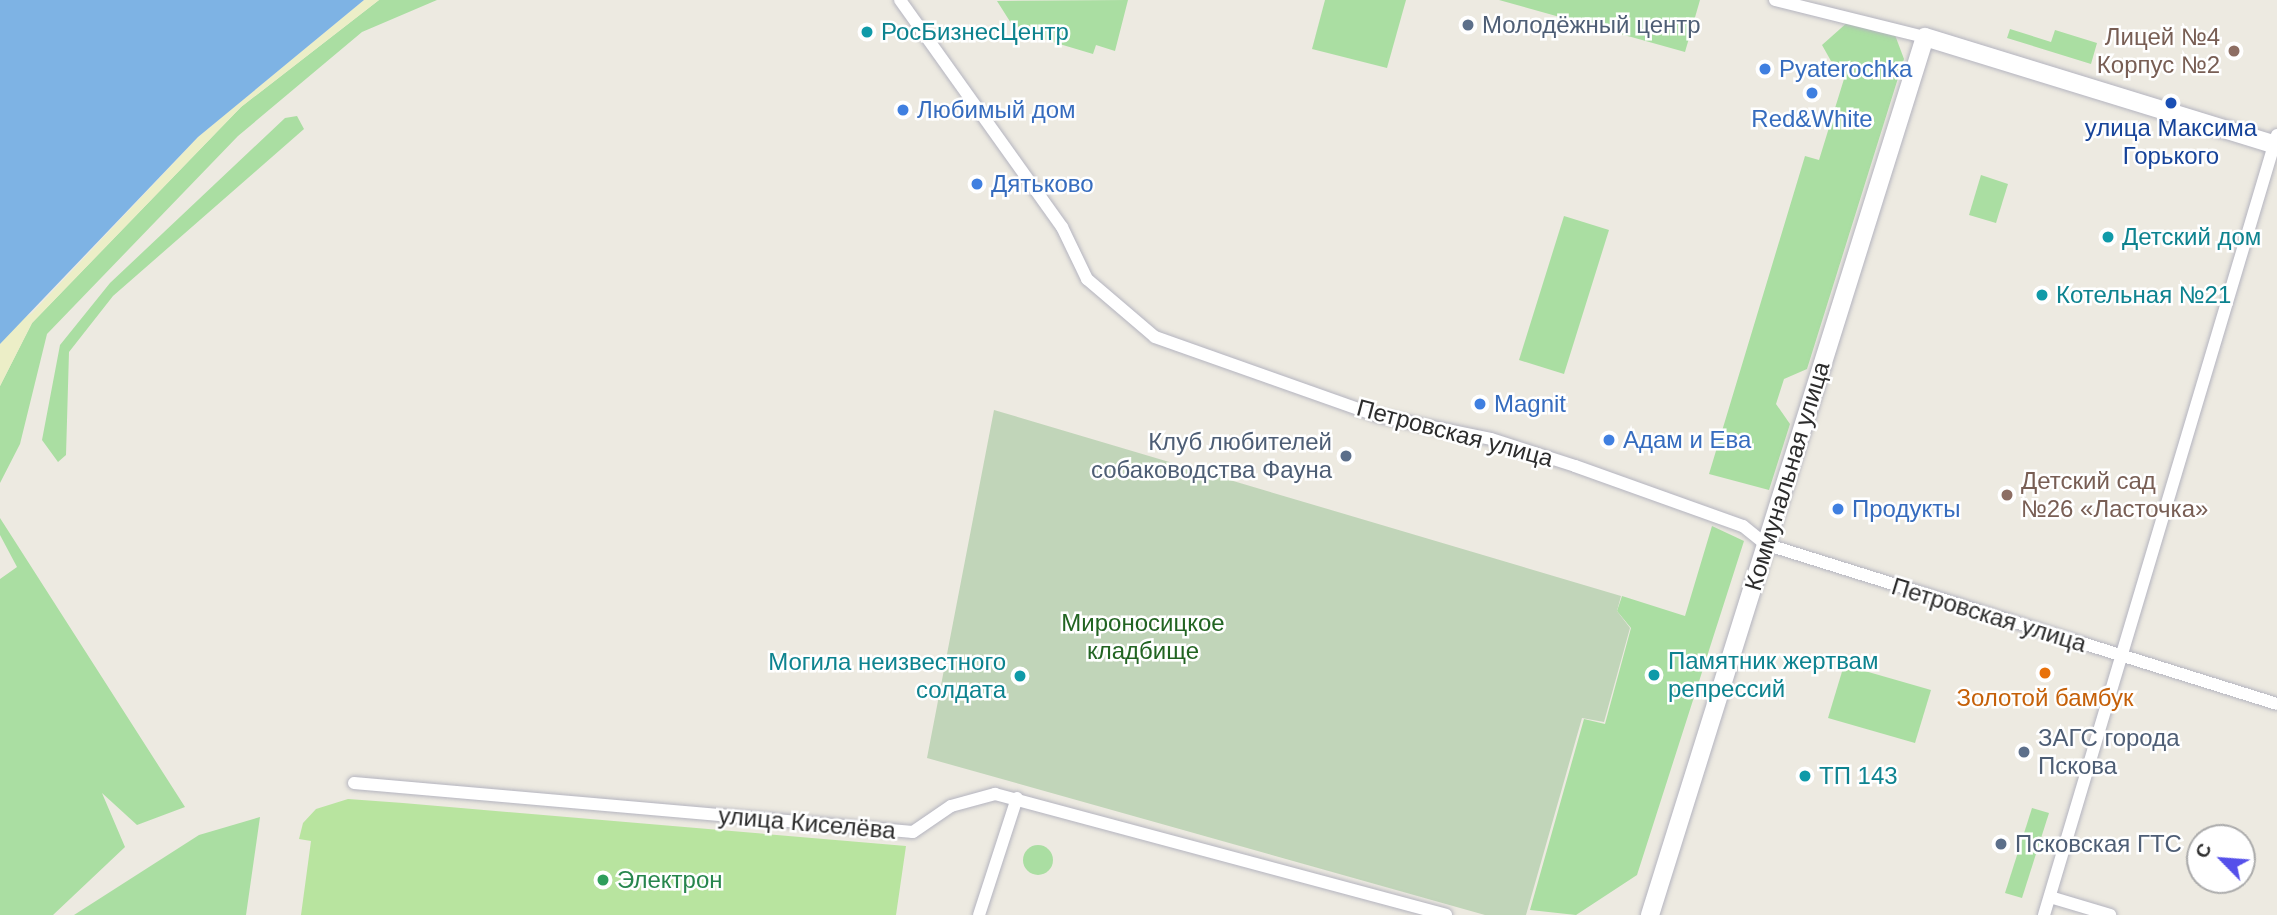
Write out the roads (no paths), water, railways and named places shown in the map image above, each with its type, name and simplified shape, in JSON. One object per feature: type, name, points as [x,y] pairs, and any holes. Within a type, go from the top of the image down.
[{"type":"main road","name":"Коммунальная улица","points":[[1650,915],[1924,37]]},
{"type":"main road","points":[[1924,37],[2276,141]]},
{"type":"street","name":"Петровская улица","points":[[900,0],[1062,227],[1087,279],[1155,337],[1378,416],[1491,439],[1575,466],[1743,526],[1765,544],[2277,704]]},
{"type":"street","points":[[1774,0],[1924,37]]},
{"type":"street","points":[[2044,915],[2124,657],[2276,141]]},
{"type":"street","name":"улица Киселёва","points":[[354,783],[913,832],[971,798],[1017,798],[1086,814],[1446,915]]},
{"type":"street","points":[[979,915],[1017,798]]},
{"type":"street","points":[[2050,897],[2110,915]]},
{"type":"water","points":[[0,0],[364,0],[198,137],[0,344]]},
{"type":"place","name":"Молодёжный центр","points":[[1468,25]]},
{"type":"place","name":"РосБизнесЦентр","points":[[867,32]]},
{"type":"place","name":"Лицей №4 Корпус №2","points":[[2234,51]]},
{"type":"place","name":"Pyaterochka","points":[[1765,69]]},
{"type":"place","name":"Red&White","points":[[1812,93]]},
{"type":"place","name":"улица Максима Горького","points":[[2171,103]]},
{"type":"place","name":"Любимый дом","points":[[903,110]]},
{"type":"place","name":"Дятьково","points":[[977,184]]},
{"type":"place","name":"Детский дом","points":[[2108,237]]},
{"type":"place","name":"Котельная №21","points":[[2042,295]]},
{"type":"place","name":"Magnit","points":[[1480,404]]},
{"type":"place","name":"Адам и Ева","points":[[1609,440]]},
{"type":"place","name":"Клуб любителей собаководства Фауна","points":[[1346,456]]},
{"type":"place","name":"Детский сад №26 «Ласточка»","points":[[2007,495]]},
{"type":"place","name":"Продукты","points":[[1838,509]]},
{"type":"place","name":"Золотой бамбук","points":[[2045,673]]},
{"type":"place","name":"Памятник жертвам репрессий","points":[[1654,675]]},
{"type":"place","name":"Могила неизвестного солдата","points":[[1020,676]]},
{"type":"place","name":"ЗАГС города Пскова","points":[[2024,752]]},
{"type":"place","name":"ТП 143","points":[[1805,776]]},
{"type":"place","name":"Псковская ГТС","points":[[2001,844]]},
{"type":"place","name":"Электрон","points":[[603,880]]},
{"type":"park label","name":"Мироносицкое кладбище","points":[[1143,637]]}]
